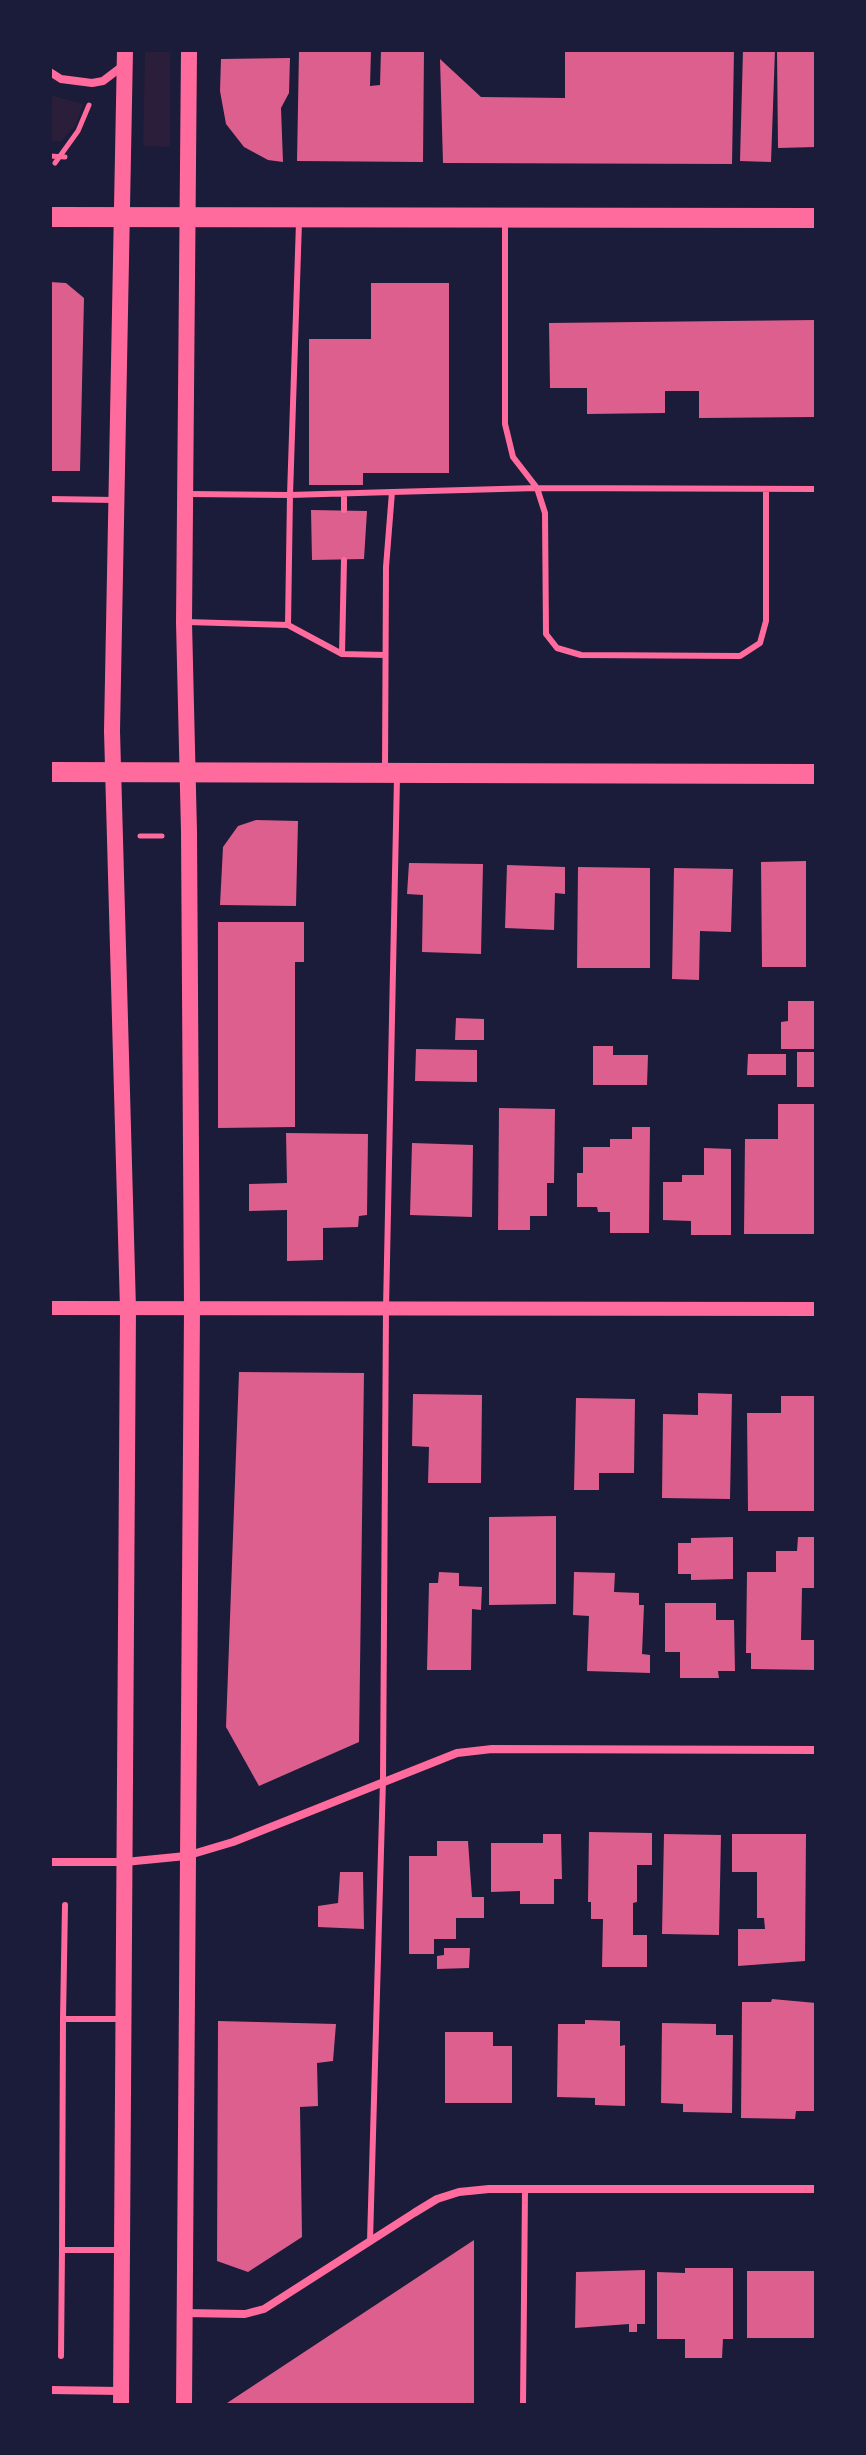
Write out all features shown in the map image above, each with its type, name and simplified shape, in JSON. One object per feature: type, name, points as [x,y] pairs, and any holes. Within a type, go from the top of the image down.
[{"type":"main road","points":[[184,2405],[192,1309],[184,622],[189,50]]},
{"type":"main road","points":[[121,2398],[128,1309],[112,774],[125,57]]},
{"type":"main road","points":[[50,217],[188,220],[816,218]]},
{"type":"main road","points":[[50,772],[816,774]]},
{"type":"street","points":[[50,72],[61,79],[92,83],[103,81],[125,57]]},
{"type":"street","points":[[50,1308],[816,1309]]},
{"type":"street","points":[[50,1862],[125,1862],[186,1856],[233,1842],[457,1753],[492,1749],[816,1750]]},
{"type":"street","points":[[184,2313],[236,2314],[264,2309],[437,2199],[459,2192],[525,2189],[816,2189]]},
{"type":"street","points":[[50,2390],[121,2398]]},
{"type":"lane","points":[[505,217],[505,424],[513,457],[537,488],[545,513],[546,634],[557,648],[581,655],[740,656],[760,643],[766,621],[766,489]]},
{"type":"lane","points":[[288,625],[299,219]]},
{"type":"lane","points":[[185,494],[344,496],[537,488],[816,489]]},
{"type":"lane","points":[[370,2241],[383,1780],[391,773],[385,655],[392,492]]},
{"type":"lane","points":[[344,496],[344,510]]},
{"type":"lane","points":[[50,499],[115,500]]},
{"type":"lane","points":[[342,654],[344,560]]},
{"type":"lane","points":[[184,622],[288,625],[342,654],[385,655]]},
{"type":"lane","points":[[61,2356],[65,1905]]},
{"type":"lane","points":[[63,2019],[124,2019]]},
{"type":"lane","points":[[523,2405],[525,2189]]},
{"type":"lane","points":[[62,2250],[122,2250]]},
{"type":"path","points":[[54,159],[78,131],[89,105]]},
{"type":"path","points":[[54,159],[65,157]]},
{"type":"path","points":[[135,836],[167,836]]},
{"type":"shaded area","points":[[145,50],[170,50],[170,147],[143,146]]},
{"type":"shaded area","points":[[50,95],[83,104],[76,125],[61,141],[50,141]]},
{"type":"building","points":[[299,50],[371,50],[370,86],[380,85],[381,50],[424,50],[423,162],[297,161]]},
{"type":"building","points":[[565,50],[734,50],[732,164],[443,163],[440,59],[481,97],[565,98]]},
{"type":"building","points":[[743,50],[775,50],[771,162],[740,161]]},
{"type":"building","points":[[777,50],[816,50],[816,147],[778,148]]},
{"type":"building","points":[[290,58],[289,93],[281,108],[283,162],[268,160],[244,147],[226,124],[220,91],[221,59]]},
{"type":"building","points":[[50,282],[66,283],[84,298],[80,471],[50,471]]},
{"type":"building","points":[[371,283],[449,283],[449,473],[363,473],[363,485],[309,485],[309,339],[371,339]]},
{"type":"building","points":[[816,320],[816,417],[699,418],[699,391],[665,391],[665,413],[587,414],[587,388],[550,388],[549,323]]},
{"type":"building","points":[[311,510],[367,511],[364,559],[312,560]]},
{"type":"building","points":[[256,820],[298,821],[296,906],[220,905],[223,847],[238,826]]},
{"type":"building","points":[[806,861],[806,967],[762,967],[761,862]]},
{"type":"building","points":[[409,863],[483,864],[481,954],[422,952],[423,895],[407,894]]},
{"type":"building","points":[[507,865],[565,867],[565,894],[555,893],[554,930],[505,928]]},
{"type":"building","points":[[578,867],[650,868],[650,968],[577,968]]},
{"type":"building","points":[[674,868],[733,869],[731,932],[700,931],[699,980],[672,979]]},
{"type":"building","points":[[218,922],[304,922],[304,962],[295,962],[295,1127],[218,1128]]},
{"type":"building","points":[[788,1001],[816,1001],[816,1049],[781,1049],[781,1022],[788,1021]]},
{"type":"building","points":[[456,1018],[484,1019],[484,1040],[455,1040]]},
{"type":"building","points":[[593,1046],[613,1046],[613,1055],[648,1055],[647,1085],[593,1085]]},
{"type":"building","points":[[416,1049],[477,1050],[477,1082],[415,1081]]},
{"type":"building","points":[[797,1052],[816,1052],[816,1087],[797,1087]]},
{"type":"building","points":[[748,1054],[786,1054],[786,1075],[747,1075]]},
{"type":"building","points":[[778,1104],[816,1104],[816,1234],[744,1234],[745,1139],[778,1139]]},
{"type":"building","points":[[499,1108],[555,1109],[554,1183],[547,1183],[547,1216],[530,1216],[530,1230],[498,1230]]},
{"type":"building","points":[[632,1127],[650,1127],[649,1233],[610,1233],[610,1212],[598,1212],[597,1207],[577,1207],[577,1173],[583,1173],[583,1147],[610,1147],[610,1139],[632,1139]]},
{"type":"building","points":[[286,1133],[368,1134],[367,1215],[359,1216],[358,1227],[323,1228],[323,1260],[287,1261],[287,1210],[249,1211],[249,1184],[287,1183]]},
{"type":"building","points":[[412,1143],[473,1145],[472,1217],[410,1215]]},
{"type":"building","points":[[704,1148],[731,1149],[731,1235],[691,1235],[691,1221],[663,1220],[663,1182],[682,1182],[682,1175],[704,1175]]},
{"type":"building","points":[[239,1372],[364,1373],[359,1742],[259,1786],[226,1727]]},
{"type":"building","points":[[698,1393],[732,1394],[730,1499],[662,1498],[663,1414],[698,1415]]},
{"type":"building","points":[[413,1394],[482,1395],[481,1483],[428,1483],[429,1447],[412,1446]]},
{"type":"building","points":[[781,1396],[816,1396],[816,1511],[748,1511],[747,1413],[781,1413]]},
{"type":"building","points":[[576,1398],[635,1399],[634,1473],[599,1473],[599,1490],[574,1490]]},
{"type":"building","points":[[556,1516],[556,1604],[489,1605],[489,1517]]},
{"type":"building","points":[[733,1537],[733,1579],[691,1580],[691,1574],[678,1574],[678,1543],[691,1543],[691,1538]]},
{"type":"building","points":[[798,1537],[816,1537],[816,1588],[802,1588],[801,1640],[816,1640],[816,1670],[751,1669],[751,1653],[746,1653],[747,1572],[776,1572],[776,1551],[797,1551]]},
{"type":"building","points":[[439,1572],[459,1573],[459,1586],[482,1587],[481,1610],[472,1609],[471,1670],[427,1670],[429,1583],[438,1583]]},
{"type":"building","points":[[574,1572],[615,1573],[614,1592],[639,1593],[639,1605],[644,1605],[642,1654],[650,1655],[650,1673],[587,1671],[589,1616],[573,1615]]},
{"type":"building","points":[[665,1603],[716,1603],[716,1620],[734,1620],[735,1671],[718,1671],[719,1678],[680,1678],[680,1652],[665,1652]]},
{"type":"building","points":[[589,1832],[652,1833],[652,1865],[637,1865],[637,1902],[633,1903],[633,1935],[647,1935],[647,1967],[602,1967],[603,1919],[591,1919],[591,1902],[588,1902]]},
{"type":"building","points":[[543,1834],[561,1834],[562,1879],[554,1879],[554,1904],[520,1904],[520,1891],[491,1892],[491,1843],[543,1843]]},
{"type":"building","points":[[664,1834],[721,1835],[719,1935],[662,1934]]},
{"type":"building","points":[[732,1834],[806,1834],[805,1961],[738,1966],[738,1929],[765,1929],[764,1918],[757,1918],[757,1872],[732,1872]]},
{"type":"building","points":[[437,1841],[468,1841],[472,1897],[484,1897],[484,1918],[456,1918],[456,1939],[434,1939],[434,1954],[409,1954],[409,1856],[437,1856]]},
{"type":"building","points":[[340,1872],[363,1872],[364,1929],[318,1927],[318,1906],[338,1903]]},
{"type":"building","points":[[444,1948],[470,1948],[469,1968],[437,1969],[437,1956],[444,1955]]},
{"type":"building","points":[[772,1999],[816,2003],[816,2111],[796,2111],[795,2119],[741,2118],[742,2002],[771,2002]]},
{"type":"building","points":[[585,2020],[620,2021],[620,2046],[625,2045],[625,2106],[595,2105],[595,2098],[557,2097],[558,2024],[585,2024]]},
{"type":"building","points":[[218,2021],[336,2024],[333,2061],[317,2063],[318,2106],[300,2107],[302,2237],[248,2272],[217,2261]]},
{"type":"building","points":[[662,2023],[716,2024],[716,2035],[733,2035],[732,2113],[683,2112],[683,2104],[661,2103]]},
{"type":"building","points":[[445,2032],[493,2032],[493,2046],[512,2046],[512,2103],[445,2103]]},
{"type":"building","points":[[474,2240],[474,2405],[224,2405]]},
{"type":"building","points":[[685,2268],[733,2268],[733,2339],[723,2339],[722,2358],[685,2358],[685,2339],[657,2339],[657,2272],[685,2273]]},
{"type":"building","points":[[645,2270],[645,2324],[637,2324],[637,2332],[629,2332],[629,2324],[575,2328],[576,2272]]},
{"type":"building","points":[[747,2271],[814,2271],[814,2338],[747,2338]]}]
